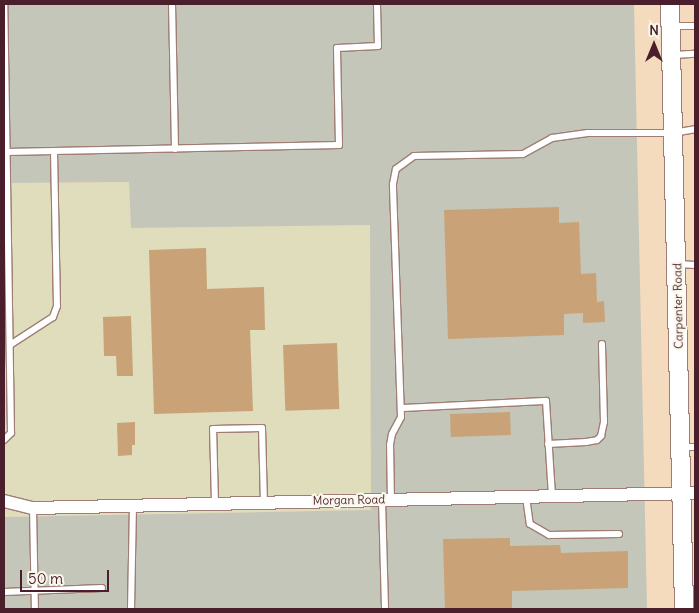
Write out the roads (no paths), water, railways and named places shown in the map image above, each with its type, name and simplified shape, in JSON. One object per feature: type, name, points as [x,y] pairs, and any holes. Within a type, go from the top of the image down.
[{"type":"main road","name":"Carpenter Road","points":[[670,4],[676,264],[688,447],[684,609]]},
{"type":"street","name":"Morgan Road","points":[[4,501],[33,508],[688,493]]},
{"type":"lane","points":[[4,4],[11,434],[4,440]]},
{"type":"lane","points":[[172,4],[175,149]]},
{"type":"lane","points":[[7,152],[339,145],[337,48],[378,46],[376,4]]},
{"type":"lane","points":[[671,26],[695,26]]},
{"type":"lane","points":[[672,55],[695,54]]},
{"type":"lane","points":[[385,609],[390,444],[392,434],[401,418],[393,177],[401,164],[414,156],[523,154],[552,138],[588,133],[673,133],[695,129]]},
{"type":"lane","points":[[10,345],[53,317],[57,306],[54,151]]},
{"type":"lane","points":[[676,264],[695,265]]},
{"type":"lane","points":[[548,444],[586,442],[597,440],[601,436],[604,422],[602,344]]},
{"type":"lane","points":[[401,408],[546,400],[552,496]]},
{"type":"lane","points":[[214,503],[213,429],[262,428],[264,502]]},
{"type":"lane","points":[[526,497],[530,524],[549,535],[619,534]]},
{"type":"lane","points":[[131,609],[133,505]]},
{"type":"lane","points":[[33,508],[35,609]]},
{"type":"lane","points":[[4,592],[102,588]]}]
